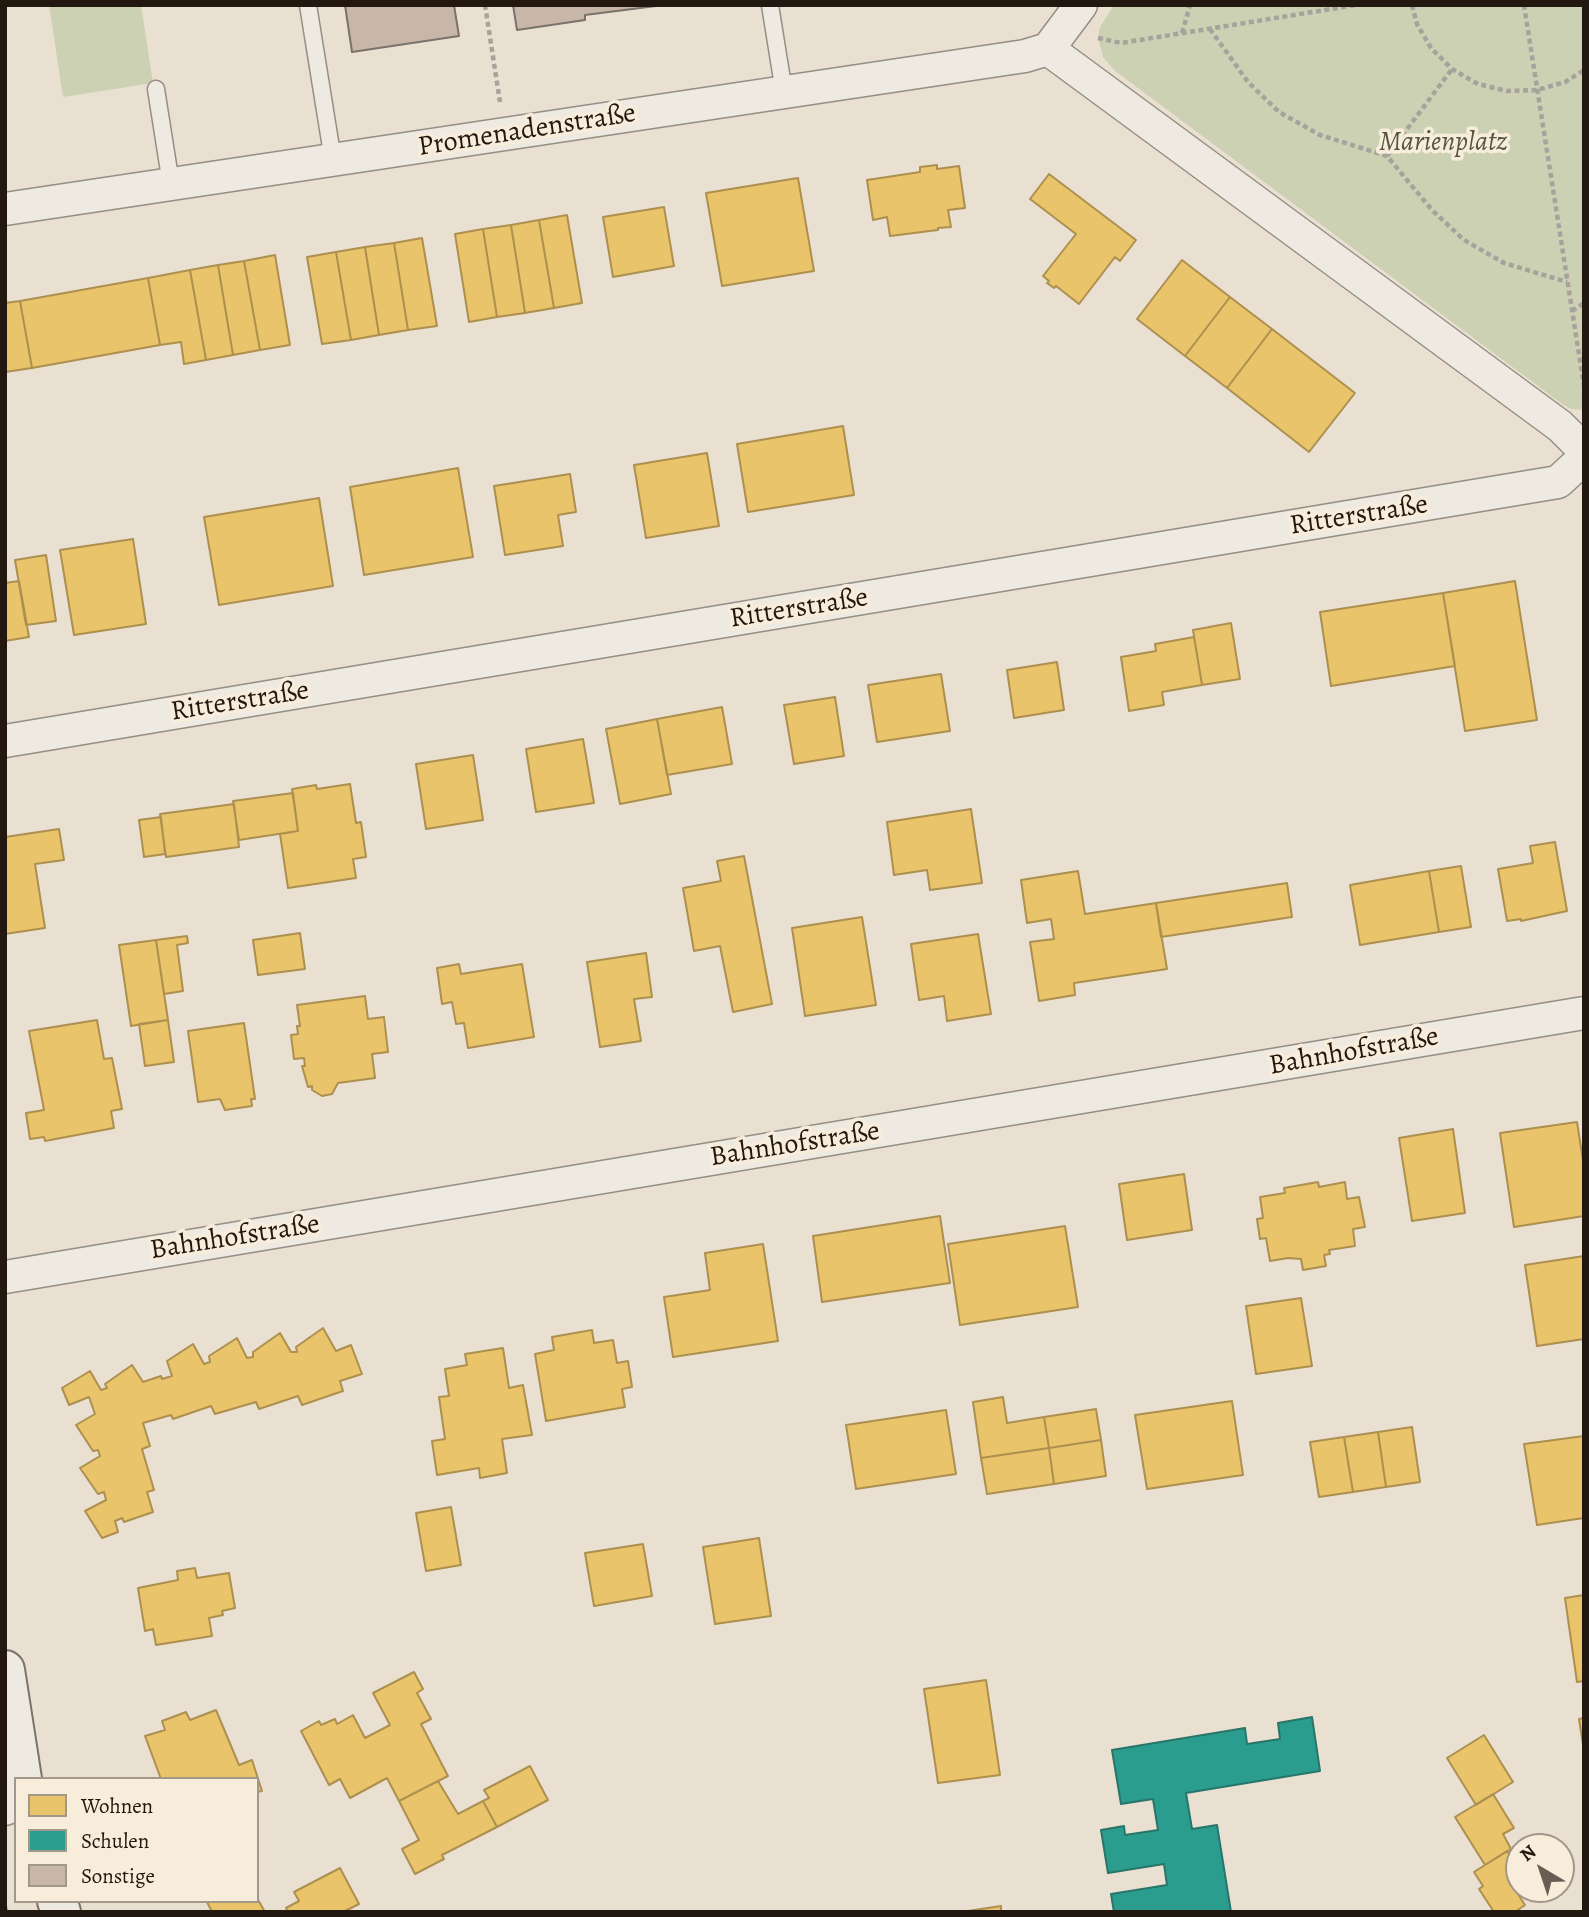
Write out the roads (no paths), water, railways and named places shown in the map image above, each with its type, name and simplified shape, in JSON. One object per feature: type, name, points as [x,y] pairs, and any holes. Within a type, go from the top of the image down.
[{"type":"street","points":[[1082,5],[1048,49],[1549,418],[1584,450]]},
{"type":"street","name":"Promenadenstraße","points":[[5,209],[1026,56],[1048,49]]},
{"type":"street","name":"Ritterstraße","points":[[5,741],[1558,482],[1584,458]]},
{"type":"street","name":"Bahnhofstraße","points":[[5,1277],[1584,1013]]},
{"type":"street","points":[[5,1670],[22,1777]]},
{"type":"lane","points":[[308,5],[333,160]]},
{"type":"lane","points":[[770,5],[784,92]]},
{"type":"lane","points":[[156,89],[171,184]]},
{"type":"park label","name":"Marienplatz","points":[[1443,143]]}]
